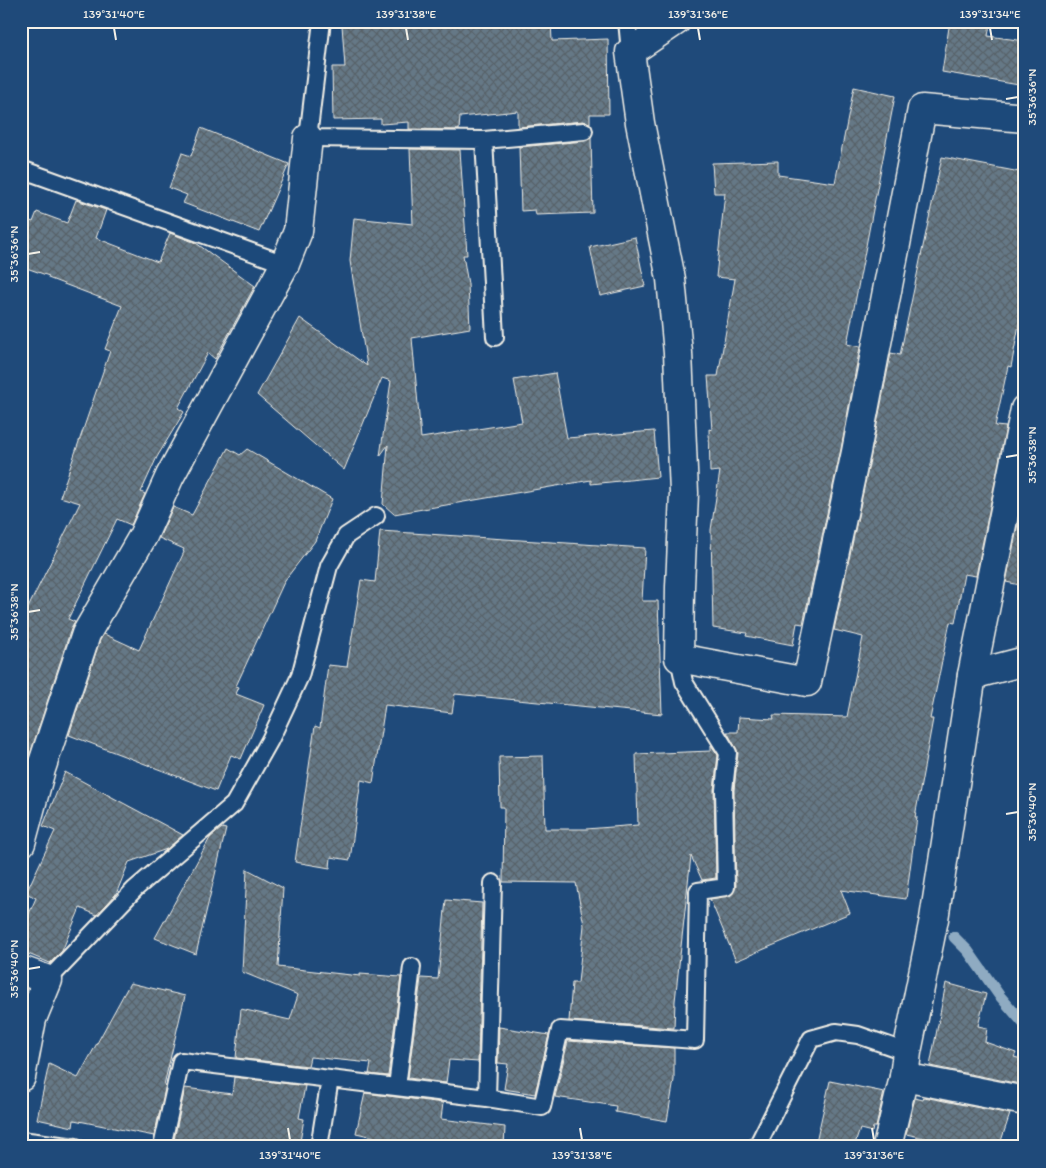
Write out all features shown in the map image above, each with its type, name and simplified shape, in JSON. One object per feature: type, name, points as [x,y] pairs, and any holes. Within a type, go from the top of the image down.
[{"type":"street","points":[[676,21],[630,52],[640,123],[671,278],[678,353],[684,493],[679,658],[807,682],[856,452],[922,109],[1025,118]]},
{"type":"street","points":[[21,843],[41,769],[86,634],[143,536],[170,476],[285,264],[298,232],[308,138]]},
{"type":"street","points":[[887,1147],[906,1065],[934,920],[972,676],[1025,409]]},
{"type":"street","points":[[972,676],[1025,661]]},
{"type":"street","points":[[21,970],[48,980],[32,1019],[21,1077]]},
{"type":"street","points":[[906,1065],[1025,1101]]},
{"type":"lane","points":[[322,21],[308,138],[484,140],[584,131]]},
{"type":"lane","points":[[627,21],[630,52]]},
{"type":"lane","points":[[484,140],[495,337]]},
{"type":"lane","points":[[21,169],[285,264]]},
{"type":"lane","points":[[48,980],[135,889],[234,804],[270,740],[300,676],[329,566],[346,536],[376,516]]},
{"type":"lane","points":[[162,1147],[182,1060],[330,1080],[487,1098],[542,1107],[560,1030],[695,1040],[698,891],[726,887],[724,790],[728,753],[684,682],[679,658]]},
{"type":"lane","points":[[487,1098],[493,883]]},
{"type":"lane","points":[[397,1087],[412,967]]},
{"type":"lane","points":[[756,1146],[810,1039],[836,1032],[858,1035],[906,1065]]},
{"type":"lane","points":[[319,1147],[330,1080]]},
{"type":"lane","points":[[21,1140],[76,1147]]},
{"type":"building","points":[[370,21],[551,21],[552,41],[608,39],[609,114],[590,114],[590,123],[583,121],[518,127],[518,111],[460,117],[459,130],[409,129],[409,122],[381,124],[381,119],[333,120],[332,67],[345,67],[342,25],[370,23]]},
{"type":"building","points":[[950,21],[973,21],[990,24],[988,36],[1025,41],[1025,86],[942,72]]},
{"type":"building","points":[[854,87],[895,96],[847,344],[860,347],[841,449],[803,624],[797,623],[793,645],[746,636],[747,633],[713,628],[711,530],[720,471],[710,472],[709,429],[712,430],[708,376],[718,376],[735,279],[716,277],[725,193],[714,193],[712,163],[778,161],[778,175],[835,183]]},
{"type":"building","points":[[201,128],[289,164],[259,232],[183,203],[187,195],[169,188],[182,153],[191,156]]},
{"type":"building","points":[[591,138],[593,213],[536,215],[535,210],[521,211],[519,147],[585,141]]},
{"type":"building","points":[[410,149],[460,150],[467,255],[463,255],[468,284],[470,328],[412,338],[421,438],[522,422],[514,380],[555,373],[567,438],[654,431],[658,477],[591,484],[591,480],[394,514],[383,504],[388,445],[380,456],[391,381],[382,378],[344,470],[257,395],[300,318],[367,366],[350,261],[354,218],[413,224]]},
{"type":"building","points":[[942,157],[1025,173],[1025,293],[1011,367],[1008,366],[995,426],[1006,427],[976,576],[964,574],[955,623],[950,622],[930,719],[933,719],[915,817],[917,817],[906,899],[841,890],[850,913],[736,961],[710,899],[731,895],[736,887],[734,790],[738,753],[727,732],[738,732],[739,717],[774,719],[773,715],[847,717],[863,637],[834,630],[891,353],[900,355]]},
{"type":"building","points":[[76,200],[106,210],[96,238],[158,262],[170,233],[196,243],[255,286],[215,359],[208,353],[178,408],[184,412],[157,457],[141,492],[145,494],[131,525],[117,519],[68,619],[75,622],[71,629],[21,782],[21,622],[80,503],[60,497],[110,351],[105,349],[122,306],[21,266],[21,218],[33,222],[37,212],[67,223]]},
{"type":"building","points":[[635,237],[645,286],[600,296],[590,247]]},
{"type":"building","points":[[228,448],[240,455],[247,449],[332,499],[315,541],[285,580],[236,686],[239,687],[236,694],[264,705],[241,759],[231,755],[216,791],[69,735],[100,640],[104,634],[139,650],[184,552],[184,549],[159,538],[173,507],[192,515]]},
{"type":"building","points":[[1025,490],[1025,586],[1006,582]]},
{"type":"building","points":[[380,531],[645,548],[642,601],[658,601],[662,714],[455,694],[452,713],[385,705],[373,783],[361,780],[350,860],[331,857],[330,868],[295,862],[315,726],[320,728],[328,665],[347,667],[361,580],[375,582]]},
{"type":"building","points":[[711,745],[718,755],[714,790],[716,878],[702,880],[691,856],[675,1001],[674,1028],[569,1021],[572,983],[578,983],[584,925],[576,883],[503,882],[504,807],[500,807],[499,757],[543,756],[545,829],[586,829],[638,825],[636,754],[711,751]]},
{"type":"building","points":[[65,772],[183,835],[167,849],[129,862],[116,894],[97,915],[80,908],[62,951],[50,963],[21,951],[21,932],[36,898],[26,893],[55,831],[43,826]]},
{"type":"building","points":[[222,828],[226,829],[196,954],[155,938],[210,838]]},
{"type":"building","points":[[247,869],[283,888],[278,967],[360,976],[360,974],[401,977],[388,1076],[369,1074],[371,1063],[310,1057],[308,1066],[236,1058],[241,1009],[290,1020],[298,995],[242,972]]},
{"type":"building","points":[[446,900],[482,903],[478,1062],[449,1060],[446,1083],[408,1078],[421,978],[438,979]]},
{"type":"building","points":[[130,983],[185,996],[154,1136],[74,1120],[73,1127],[37,1119],[49,1064],[78,1078]]},
{"type":"building","points":[[946,983],[986,994],[978,1026],[987,1028],[985,1042],[1016,1053],[1014,1057],[1025,1060],[1025,1071],[1020,1084],[930,1066]]},
{"type":"building","points":[[499,1027],[549,1035],[535,1094],[504,1089],[508,1064],[498,1063]]},
{"type":"building","points":[[568,1041],[674,1048],[674,1080],[667,1121],[615,1112],[616,1106],[555,1097]]},
{"type":"building","points":[[234,1077],[305,1086],[299,1118],[304,1119],[299,1147],[232,1147],[174,1140],[185,1088],[232,1094]]},
{"type":"building","points":[[830,1081],[884,1092],[876,1127],[873,1127],[872,1132],[860,1129],[854,1147],[815,1147]]},
{"type":"building","points":[[365,1093],[443,1103],[441,1119],[505,1127],[504,1147],[372,1147],[374,1137],[356,1133]]},
{"type":"building","points":[[924,1097],[1010,1114],[999,1147],[965,1147],[906,1134],[915,1098],[923,1100]]},
{"type":"waterway","points":[[954,937],[968,951],[999,995],[1025,1025]]}]
